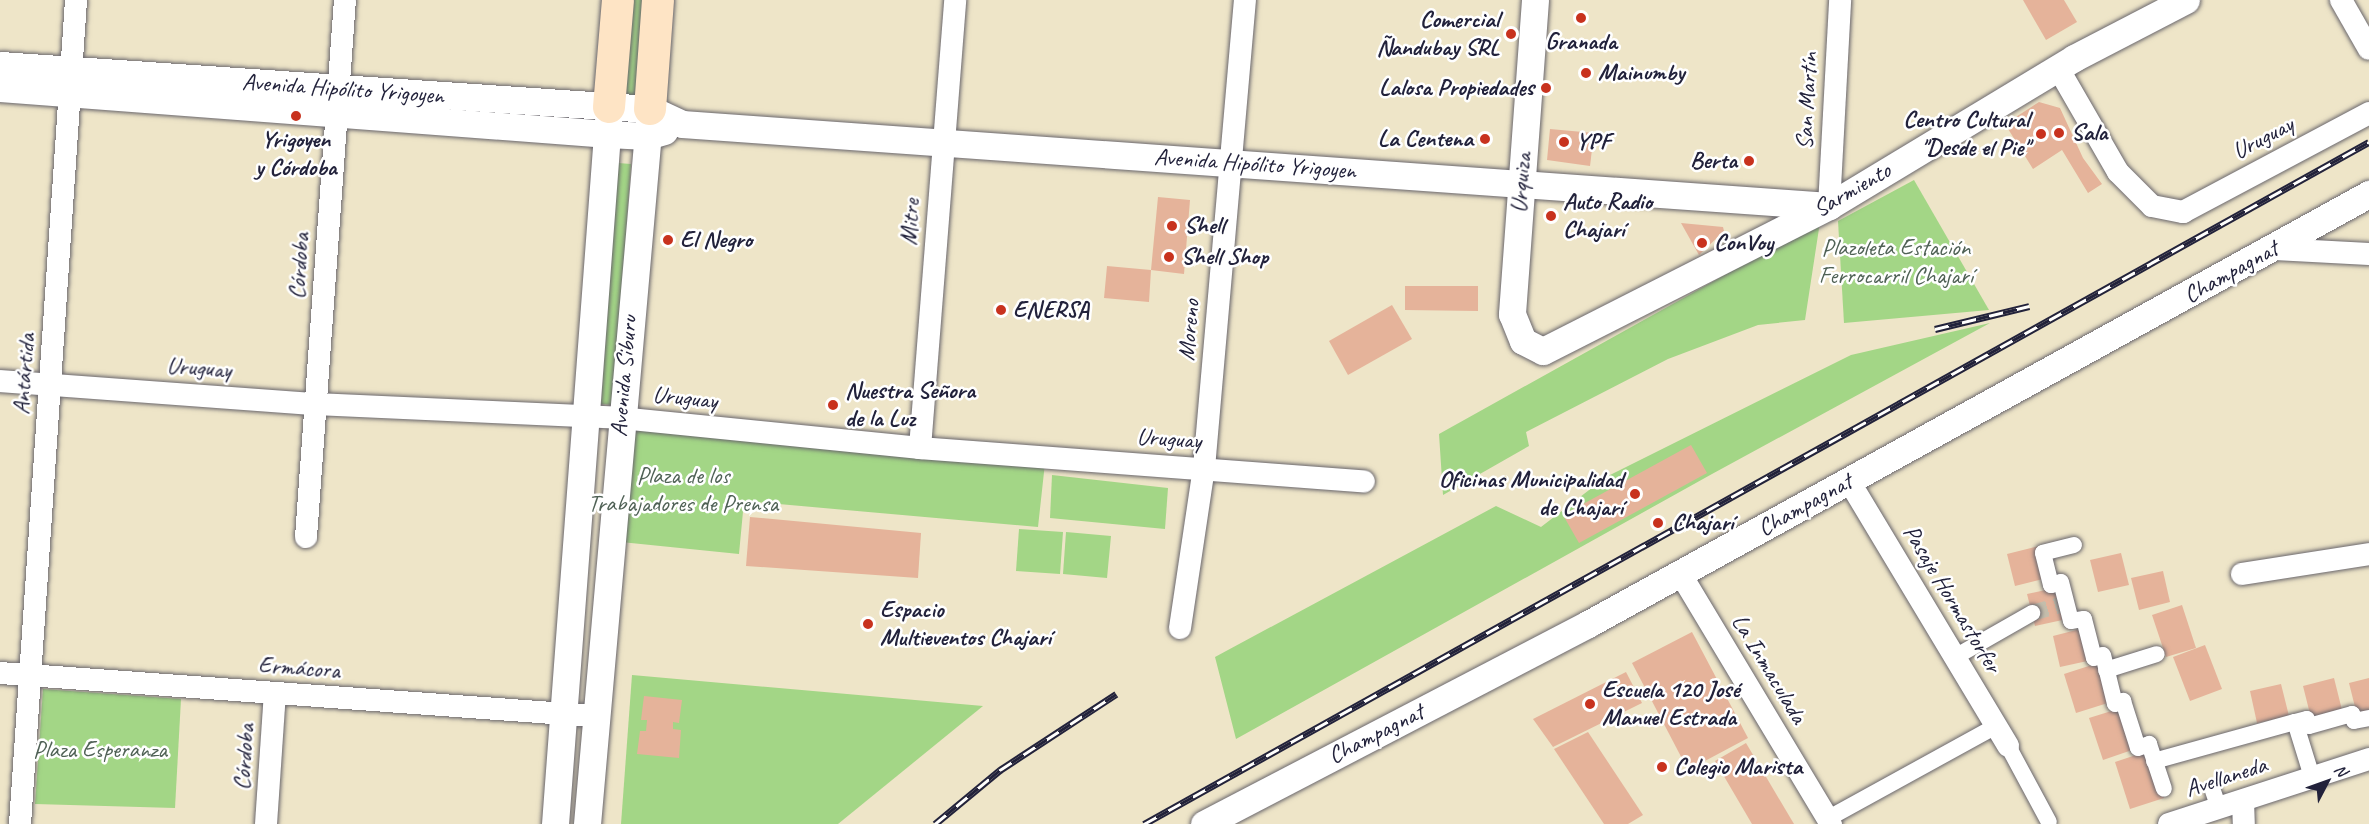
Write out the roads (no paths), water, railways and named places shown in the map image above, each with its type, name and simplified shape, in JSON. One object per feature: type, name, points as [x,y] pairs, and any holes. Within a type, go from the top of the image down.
[{"type":"main road","name":"Avenida Siburu","points":[[609,121],[618,0]]},
{"type":"main road","name":"Avenida Siburu","points":[[649,122],[658,0]]},
{"type":"street","name":"Antártida","points":[[20,824],[76,0]]},
{"type":"street","name":"Córdoba","points":[[306,537],[345,0]]},
{"type":"street","name":"Mitre","points":[[920,448],[955,0]]},
{"type":"street","name":"Moreno","points":[[1180,628],[1204,468],[1245,0]]},
{"type":"street","name":"Urquiza","points":[[1535,0],[1512,314],[1523,341],[1543,351]]},
{"type":"street","name":"San Martín","points":[[1829,206],[1840,0]]},
{"type":"street","name":"Sarmiento","points":[[1543,351],[1829,206],[2058,68],[2186,0]]},
{"type":"street","points":[[2341,0],[2369,49]]},
{"type":"street","name":"Avenida Hipólito Yrigoyen","points":[[0,65],[71,82]]},
{"type":"street","name":"Uruguay","points":[[2058,68],[2118,172],[2152,206],[2183,212],[2369,113]]},
{"type":"street","name":"Avenida Hipólito Yrigoyen","points":[[0,88],[71,82],[609,121],[682,124],[1232,162],[1829,206]]},
{"type":"street","name":"Avenida Siburu","points":[[555,824],[609,121]]},
{"type":"street","name":"Avenida Siburu","points":[[587,824],[620,418],[649,122]]},
{"type":"street","name":"Champagnat","points":[[1204,824],[1680,573],[2275,249],[2369,194]]},
{"type":"street","points":[[2275,249],[2369,254]]},
{"type":"street","name":"Uruguay","points":[[0,381],[315,404],[620,418],[920,448],[1364,481]]},
{"type":"street","name":"Pasaje Hormastorfer","points":[[1849,481],[2008,746]]},
{"type":"street","points":[[2074,545],[2043,553],[2052,585],[2061,582],[2071,621],[2084,618],[2094,658],[2103,655],[2115,704],[2123,701],[2138,748],[2149,744],[2164,789]]},
{"type":"street","points":[[2242,574],[2369,554]]},
{"type":"street","name":"La Inmaculada","points":[[1680,573],[1829,821]]},
{"type":"street","points":[[1955,657],[2032,613]]},
{"type":"street","points":[[2106,670],[2157,654]]},
{"type":"street","name":"Ermácora","points":[[0,673],[594,716]]},
{"type":"street","name":"Córdoba","points":[[266,824],[275,693]]},
{"type":"street","points":[[2154,760],[2307,719],[2309,726],[2352,714],[2354,721],[2369,718]]},
{"type":"street","points":[[2295,722],[2312,777]]},
{"type":"street","points":[[1829,821],[1996,726]]},
{"type":"street","points":[[2008,746],[2049,822]]},
{"type":"street","name":"Avellaneda","points":[[2169,824],[2216,799],[2243,801],[2369,759]]},
{"type":"street","points":[[2243,801],[2244,824]]},
{"type":"tunnel","points":[[2032,613],[2063,604]]},
{"type":"railway","points":[[1144,824],[2369,142]]},
{"type":"railway","points":[[1935,329],[2029,306]]},
{"type":"railway","points":[[935,824],[1000,770],[1116,694]]},
{"type":"place","name":"Granada","points":[[1581,18]]},
{"type":"place","name":"Comercial Ñandubay SRL","points":[[1511,34]]},
{"type":"place","name":"Mainumby","points":[[1586,73]]},
{"type":"place","name":"Lalosa Propiedades","points":[[1546,88]]},
{"type":"place","name":"Yrigoyen y Córdoba","points":[[296,116]]},
{"type":"place","name":"Sala","points":[[2059,133]]},
{"type":"place","name":"Centro Cultural \"Desde el Pie\"","points":[[2041,134]]},
{"type":"place","name":"La Centena","points":[[1485,139]]},
{"type":"place","name":"YPF","points":[[1564,142]]},
{"type":"place","name":"Berta","points":[[1749,161]]},
{"type":"place","name":"Auto Radio Chajarí","points":[[1551,216]]},
{"type":"place","name":"Shell","points":[[1172,226]]},
{"type":"place","name":"El Negro","points":[[668,240]]},
{"type":"place","name":"ConVoy","points":[[1702,243]]},
{"type":"place","name":"Shell Shop","points":[[1169,257]]},
{"type":"place","name":"ENERSA","points":[[1001,310]]},
{"type":"place","name":"Nuestra Señora de la Luz","points":[[833,405]]},
{"type":"place","name":"Oficinas Municipalidad de Chajarí","points":[[1635,494]]},
{"type":"place","name":"Chajarí","points":[[1658,523]]},
{"type":"place","name":"Espacio Multieventos Chajarí","points":[[868,624]]},
{"type":"place","name":"Escuela 120 José Manuel Estrada","points":[[1590,704]]},
{"type":"place","name":"Colegio Marista","points":[[1662,767]]},
{"type":"park label","name":"Plazoleta Estación Ferrocarril Chajarí","points":[[1896,262]]},
{"type":"park label","name":"Plaza de los Trabajadores de Prensa","points":[[683,490]]},
{"type":"park label","name":"Plaza Esperanza","points":[[100,750]]}]
